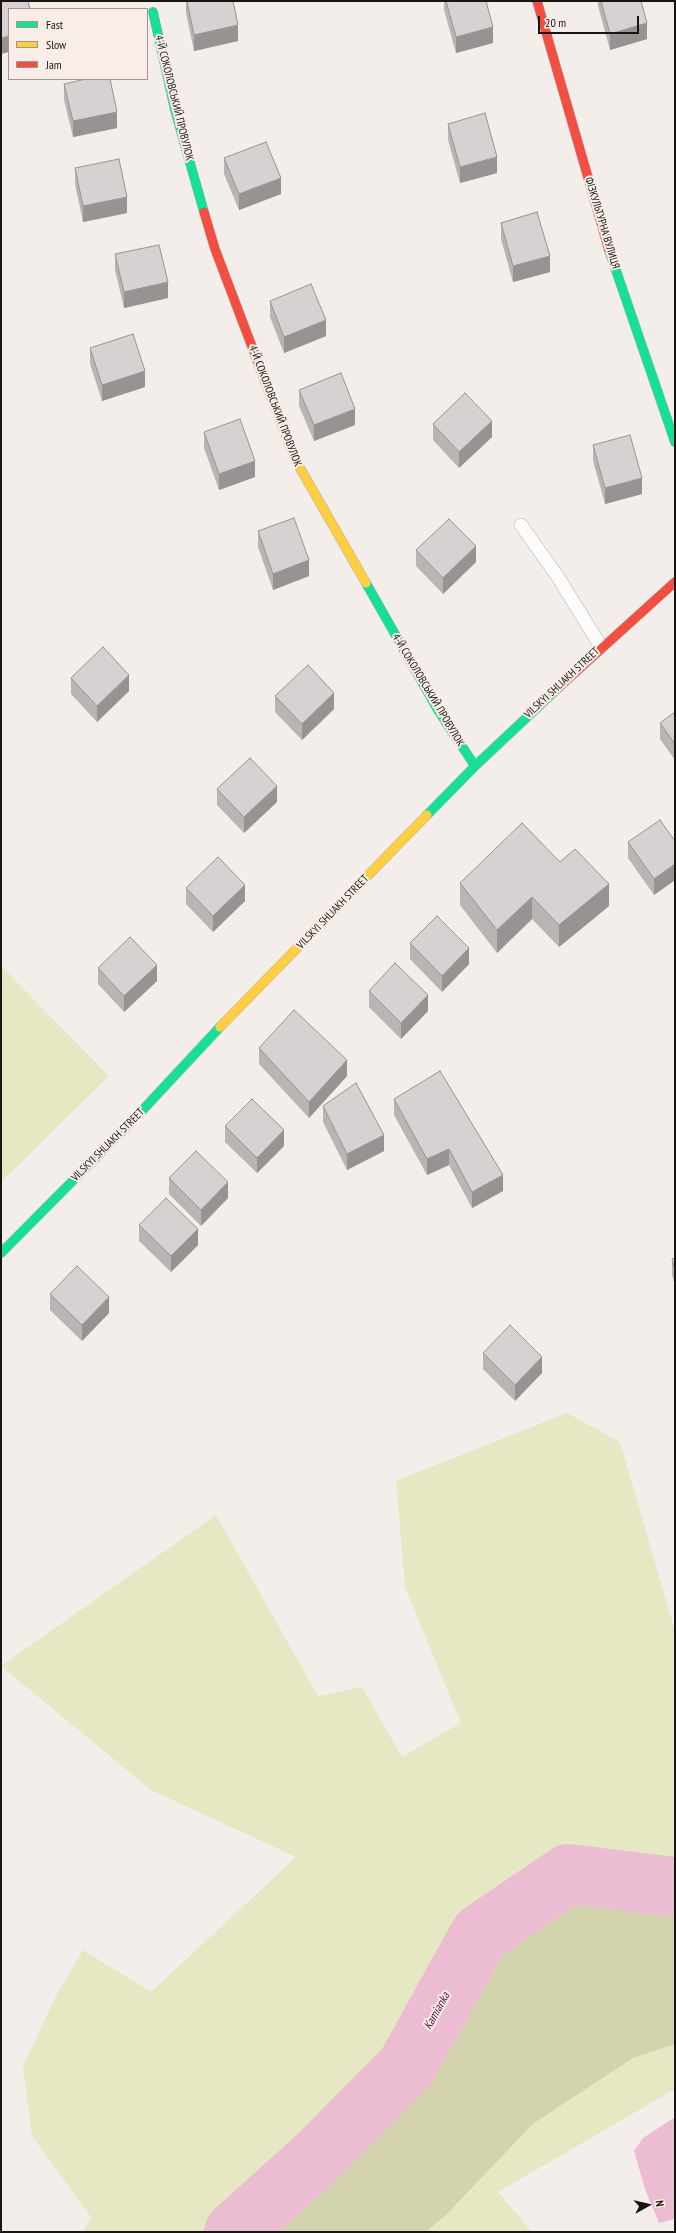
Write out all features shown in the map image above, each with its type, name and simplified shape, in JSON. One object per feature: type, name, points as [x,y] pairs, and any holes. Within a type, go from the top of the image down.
[{"type":"street","name":"ФІЗКУЛЬТУРНА ВУЛИЦЯ","points":[[536,1],[609,250],[675,442]]},
{"type":"street","name":"4-Й СОКОЛОВСЬКИЙ ПРОВУЛОК","points":[[153,12],[175,110],[215,249],[296,462],[438,710],[475,766]]},
{"type":"street","name":"VILSKYI SHLIAKH STREET","points":[[1,1253],[138,1115],[182,1066],[475,766],[601,647],[675,582]]},
{"type":"lane","points":[[522,525],[558,577],[601,647]]},
{"type":"green space","points":[[1,966],[109,1076],[1,1182]]},
{"type":"green space","points":[[567,1413],[620,1442],[675,1631],[675,1887],[568,1874],[480,1934],[407,2066],[317,2157],[234,2232],[83,2232],[91,2217],[32,2136],[23,2066],[57,1994],[83,1950],[151,1992],[296,1857],[151,1790],[1,1666],[216,1515],[318,1696],[362,1687],[402,1757],[461,1723],[405,1587],[396,1481]]},
{"type":"green space","points":[[568,1874],[675,1887],[675,2044],[633,2058],[533,2124],[445,2216],[426,2232],[234,2232],[317,2157],[407,2066],[480,1934]]},
{"type":"green space","points":[[675,2044],[675,2089],[498,2192],[532,2232],[426,2232],[445,2216],[533,2124],[633,2058]]},
{"type":"shaded area","points":[[675,2117],[675,2219],[659,2223],[645,2189],[634,2151],[643,2138]]},
{"type":"building","points":[[1,1],[28,1],[30,8],[8,8],[8,36],[1,38]]},
{"type":"building","points":[[187,1],[233,1],[238,25],[194,35]]},
{"type":"building","points":[[446,1],[486,1],[493,27],[456,37]]},
{"type":"building","points":[[601,1],[641,1],[647,23],[610,34]]},
{"type":"building","points":[[82,80],[110,80],[117,112],[73,121],[64,84]]},
{"type":"building","points":[[485,113],[497,157],[460,167],[448,124]]},
{"type":"building","points":[[266,142],[281,178],[239,194],[224,158]]},
{"type":"building","points":[[119,159],[127,197],[83,206],[75,168]]},
{"type":"building","points":[[537,212],[550,256],[513,266],[501,223]]},
{"type":"building","points":[[159,245],[168,282],[124,292],[115,254]]},
{"type":"building","points":[[311,284],[326,320],[284,337],[270,301]]},
{"type":"building","points":[[133,334],[145,371],[102,385],[90,348]]},
{"type":"building","points":[[341,373],[355,409],[314,425],[299,390]]},
{"type":"building","points":[[465,393],[492,421],[459,452],[433,424]]},
{"type":"building","points":[[240,419],[255,461],[219,474],[204,432]]},
{"type":"building","points":[[630,435],[642,478],[605,488],[593,445]]},
{"type":"building","points":[[294,518],[309,560],[273,574],[258,531]]},
{"type":"building","points":[[449,519],[476,546],[443,578],[416,550]]},
{"type":"building","points":[[103,647],[129,675],[97,706],[71,678]]},
{"type":"building","points":[[308,665],[334,693],[302,724],[275,696]]},
{"type":"building","points":[[675,712],[675,744],[660,723]]},
{"type":"building","points":[[250,758],[277,786],[244,817],[217,789]]},
{"type":"building","points":[[660,820],[675,841],[675,864],[654,879],[628,842]]},
{"type":"building","points":[[522,823],[560,862],[575,849],[609,884],[559,925],[532,897],[497,930],[460,883]]},
{"type":"building","points":[[218,857],[245,885],[213,916],[186,888]]},
{"type":"building","points":[[437,916],[469,948],[442,976],[410,943]]},
{"type":"building","points":[[130,937],[157,965],[124,996],[98,968]]},
{"type":"building","points":[[395,963],[428,995],[401,1023],[369,991]]},
{"type":"building","points":[[294,1010],[347,1060],[309,1102],[259,1048]]},
{"type":"building","points":[[440,1071],[503,1175],[472,1192],[449,1149],[427,1159],[394,1099]]},
{"type":"building","points":[[356,1083],[384,1135],[347,1154],[323,1106]]},
{"type":"building","points":[[252,1099],[284,1130],[257,1158],[225,1126]]},
{"type":"building","points":[[196,1151],[228,1182],[201,1210],[169,1178]]},
{"type":"building","points":[[166,1198],[198,1229],[171,1256],[139,1225]]},
{"type":"building","points":[[675,1258],[675,1270],[672,1259]]},
{"type":"building","points":[[77,1266],[109,1297],[82,1325],[50,1294]]},
{"type":"building","points":[[510,1325],[542,1357],[515,1385],[483,1353]]},
{"type":"waterway","name":"Kamianka","points":[[234,2232],[317,2157],[407,2066],[480,1934],[568,1874],[675,1887]]},
{"type":"traffic: fast","points":[[153,12],[175,110],[204,212]]},
{"type":"traffic: fast","points":[[609,250],[675,442]]},
{"type":"traffic: fast","points":[[366,583],[438,710],[475,766]]},
{"type":"traffic: fast","points":[[427,815],[475,766],[558,688]]},
{"type":"traffic: fast","points":[[1,1253],[138,1115],[220,1027]]},
{"type":"traffic: slow","points":[[265,381],[296,461],[366,583]]},
{"type":"traffic: slow","points":[[220,1027],[427,815]]},
{"type":"traffic: jam","points":[[537,1],[609,250]]},
{"type":"traffic: jam","points":[[204,212],[215,249],[265,381]]},
{"type":"traffic: jam","points":[[558,688],[675,582]]}]
